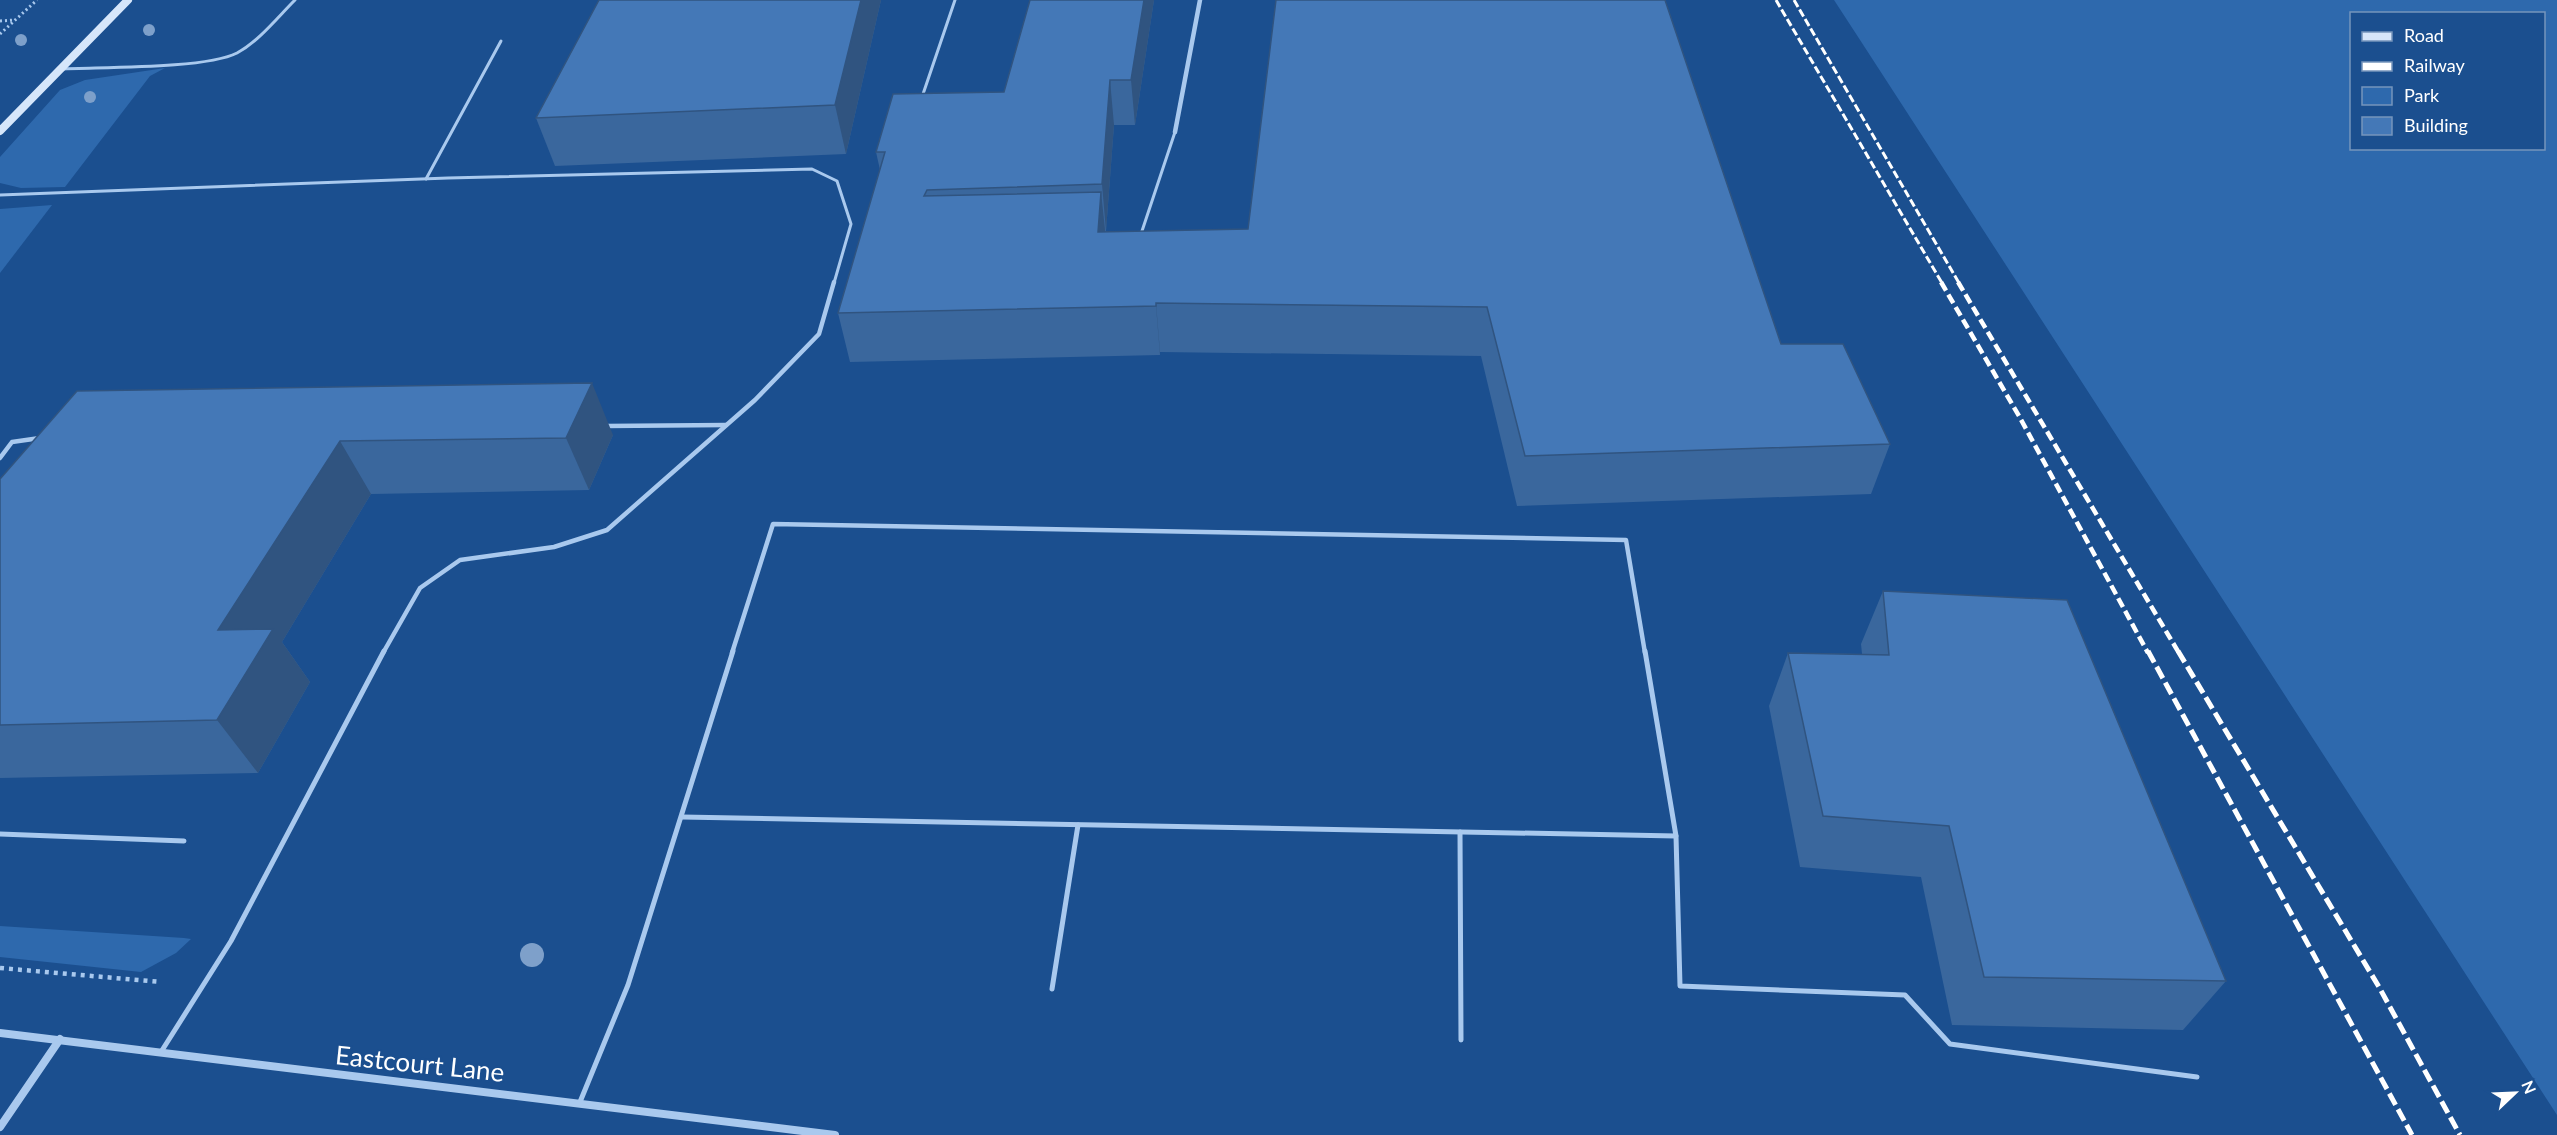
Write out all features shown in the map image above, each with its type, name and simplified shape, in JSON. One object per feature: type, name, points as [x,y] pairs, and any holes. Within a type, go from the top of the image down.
[{"type":"street","points":[[0,132],[128,0]]},
{"type":"street","points":[[1175,132],[1200,0]]},
{"type":"street","name":"Eastcourt Lane","points":[[0,1033],[60,1039],[160,1055],[580,1102],[835,1135]]},
{"type":"street","points":[[0,1127],[60,1039]]},
{"type":"lane","points":[[59,69],[211,61],[236,53],[255,40],[295,0]]},
{"type":"lane","points":[[921,102],[955,0]]},
{"type":"lane","points":[[426,179],[501,41]]},
{"type":"lane","points":[[1132,234],[1143,234],[1175,132]]},
{"type":"lane","points":[[0,195],[426,179],[812,169],[837,181],[851,224],[819,334],[726,424],[607,530],[554,547],[460,560],[420,588],[354,705],[231,941],[160,1055]]},
{"type":"lane","points":[[595,426],[726,424]]},
{"type":"lane","points":[[0,458],[12,442],[46,437]]},
{"type":"lane","points":[[580,1102],[628,985],[773,524],[1626,540],[1677,836],[1680,986],[1905,995],[1950,1044],[2198,1077]]},
{"type":"lane","points":[[682,817],[1677,836]]},
{"type":"lane","points":[[1052,989],[1078,825]]},
{"type":"lane","points":[[1460,832],[1461,1040]]},
{"type":"lane","points":[[0,834],[184,841]]},
{"type":"path","points":[[0,34],[37,0]]},
{"type":"path","points":[[0,21],[14,20]]},
{"type":"path","points":[[0,968],[203,985]]},
{"type":"green space","points":[[1834,0],[2557,0],[2557,1115]]},
{"type":"green space","points":[[165,68],[150,76],[65,187],[21,188],[0,183],[0,157],[60,90],[85,80]]},
{"type":"green space","points":[[52,205],[0,273],[0,209]]},
{"type":"green space","points":[[0,926],[191,939],[176,953],[141,972],[0,957]]},
{"type":"building","points":[[599,0],[861,0],[835,105],[536,118]]},
{"type":"building","points":[[1030,0],[1144,0],[1131,80],[1110,80],[1102,184],[927,190],[924,196],[1101,192],[1098,232],[1248,229],[1276,0],[1665,0],[1781,344],[1843,344],[1890,444],[1525,456],[1487,307],[1156,303],[1156,306],[838,313],[885,152],[876,152],[893,94],[1004,92]]},
{"type":"building","points":[[592,383],[566,438],[340,441],[218,630],[273,629],[217,720],[0,725],[0,479],[77,391]]},
{"type":"building","points":[[1883,591],[2067,600],[2226,981],[1984,977],[1949,826],[1823,816],[1788,653],[1889,655]]},
{"type":"railway","points":[[1776,0],[1942,283]]},
{"type":"railway","points":[[1794,0],[1959,283]]},
{"type":"railway","points":[[1941,282],[2019,416],[2148,653]]},
{"type":"railway","points":[[1958,282],[2179,653]]},
{"type":"railway","points":[[2148,651],[2412,1135]]},
{"type":"railway","points":[[2178,651],[2379,987],[2460,1135]]}]
